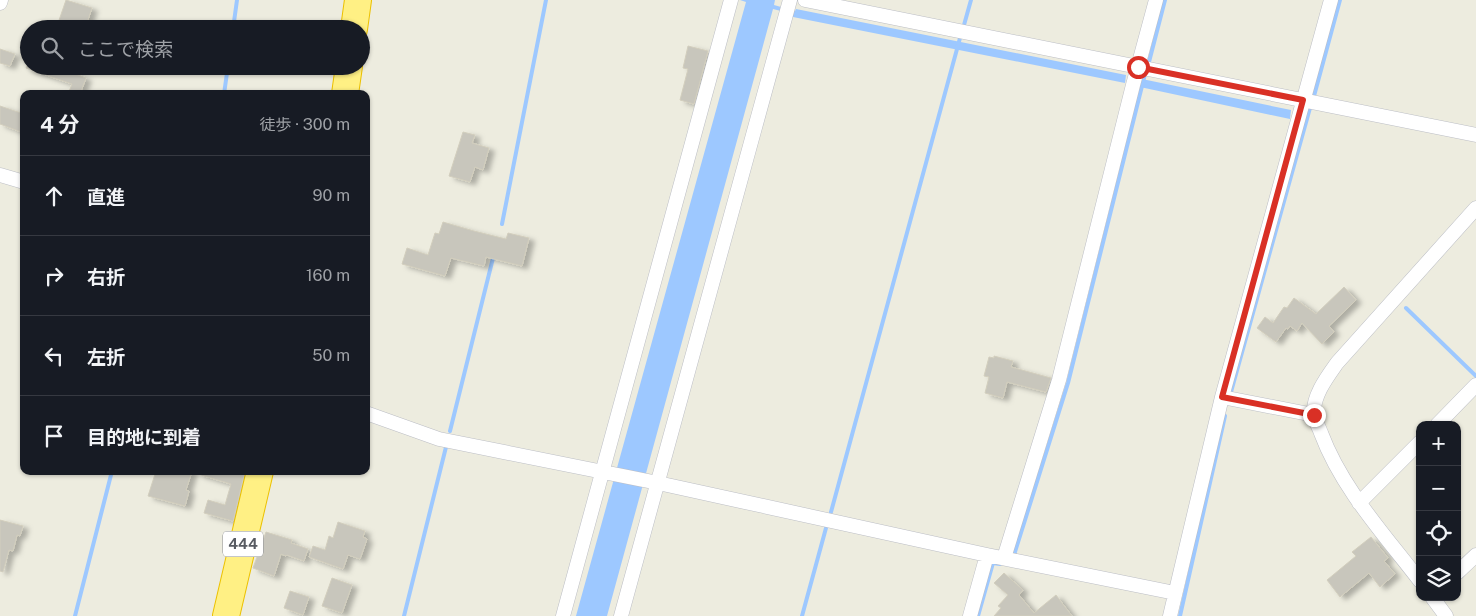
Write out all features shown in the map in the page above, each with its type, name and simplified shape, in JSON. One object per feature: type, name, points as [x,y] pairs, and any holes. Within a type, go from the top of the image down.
[{"type":"highway","points":[[355,20],[358,0]]},
{"type":"highway","points":[[346,90],[348,75]]},
{"type":"highway","name":"444","points":[[226,616],[259,475]]},
{"type":"street","points":[[563,616],[607,473],[731,0]]},
{"type":"street","points":[[805,0],[1136,76],[1303,100],[1476,135]]},
{"type":"street","points":[[1004,558],[1059,380],[1156,0]]},
{"type":"street","points":[[1170,616],[1222,397],[1331,0]]},
{"type":"street","points":[[621,616],[654,482],[788,7]]},
{"type":"street","points":[[0,175],[20,181]]},
{"type":"street","points":[[1416,576],[1349,489],[1327,449],[1314,415],[1315,404],[1321,386],[1337,363],[1476,208]]},
{"type":"street","points":[[1441,421],[1476,385]]},
{"type":"street","points":[[1222,397],[1314,415]]},
{"type":"street","points":[[370,414],[439,439],[654,482],[1175,594]]},
{"type":"street","points":[[1359,503],[1416,446]]},
{"type":"street","points":[[970,616],[987,555]]},
{"type":"street","points":[[1461,569],[1476,555]]},
{"type":"street","points":[[1435,601],[1446,616]]},
{"type":"water","points":[[740,0],[775,0],[774,5],[795,11],[796,9],[1126,75],[1125,83],[793,17],[793,14],[773,9],[607,616],[576,616],[746,2]]},
{"type":"water","points":[[1142,79],[1291,110],[1290,119],[1140,87]]},
{"type":"building","points":[[66,0],[92,8],[88,20],[59,20]]},
{"type":"building","points":[[688,46],[708,51],[694,104],[680,100],[688,69],[683,68]]},
{"type":"building","points":[[0,49],[15,54],[10,66],[0,63]]},
{"type":"building","points":[[46,75],[78,75],[86,78],[82,90],[70,90],[72,84]]},
{"type":"building","points":[[0,106],[20,113],[20,132],[0,124]]},
{"type":"building","points":[[463,132],[475,135],[472,143],[489,148],[483,170],[475,167],[470,182],[449,176]]},
{"type":"building","points":[[443,222],[506,239],[508,233],[529,238],[522,266],[486,257],[484,266],[451,258],[445,276],[402,264],[407,248],[428,255],[435,233],[439,234]]},
{"type":"building","points":[[1344,287],[1356,300],[1329,326],[1334,332],[1322,344],[1302,323],[1297,331],[1290,326],[1288,329],[1286,328],[1276,342],[1257,328],[1265,317],[1273,323],[1284,307],[1287,308],[1294,298],[1316,314]]},
{"type":"building","points":[[994,356],[1013,361],[1011,367],[1051,378],[1046,392],[1007,382],[1003,398],[985,393],[989,377],[984,376],[989,357],[994,358]]},
{"type":"building","points":[[155,475],[191,475],[186,490],[189,491],[185,506],[148,496]]},
{"type":"building","points":[[201,475],[244,475],[233,521],[204,513],[208,500],[225,505],[231,484]]},
{"type":"building","points":[[0,520],[23,526],[20,536],[17,535],[13,551],[9,550],[3,572],[0,571]]},
{"type":"building","points":[[338,522],[365,531],[363,537],[367,539],[360,559],[348,555],[343,569],[309,557],[313,546],[325,550],[329,536],[333,538]]},
{"type":"building","points":[[266,532],[292,540],[291,543],[308,549],[304,561],[281,554],[274,576],[253,568]]},
{"type":"building","points":[[1371,537],[1388,558],[1384,561],[1395,574],[1380,587],[1369,573],[1340,597],[1327,580],[1356,556],[1352,552]]},
{"type":"building","points":[[1004,573],[1023,590],[1019,595],[1034,613],[1056,595],[1072,616],[994,616],[1001,608],[998,606],[1008,595],[994,583]]},
{"type":"building","points":[[332,578],[352,585],[342,613],[322,606]]},
{"type":"building","points":[[290,591],[309,597],[303,615],[284,608]]},
{"type":"waterway","points":[[234,20],[237,0]]},
{"type":"waterway","points":[[502,224],[546,0]]},
{"type":"waterway","points":[[964,25],[971,0]]},
{"type":"waterway","points":[[1149,62],[1165,0]]},
{"type":"waterway","points":[[1314,96],[1340,0]]},
{"type":"waterway","points":[[831,512],[960,38]]},
{"type":"waterway","points":[[1014,555],[1068,383],[1145,74]]},
{"type":"waterway","points":[[225,90],[227,75]]},
{"type":"waterway","points":[[1231,392],[1310,108]]},
{"type":"waterway","points":[[450,431],[494,254]]},
{"type":"waterway","points":[[1406,308],[1476,376]]},
{"type":"waterway","points":[[1180,616],[1225,416]]},
{"type":"waterway","points":[[404,616],[446,447]]},
{"type":"waterway","points":[[75,616],[111,475]]},
{"type":"waterway","points":[[802,616],[826,528]]},
{"type":"waterway","points":[[978,616],[993,563],[1000,564]]},
{"type":"route","points":[[1138,67],[1303,100],[1222,397],[1314,415]]}]
